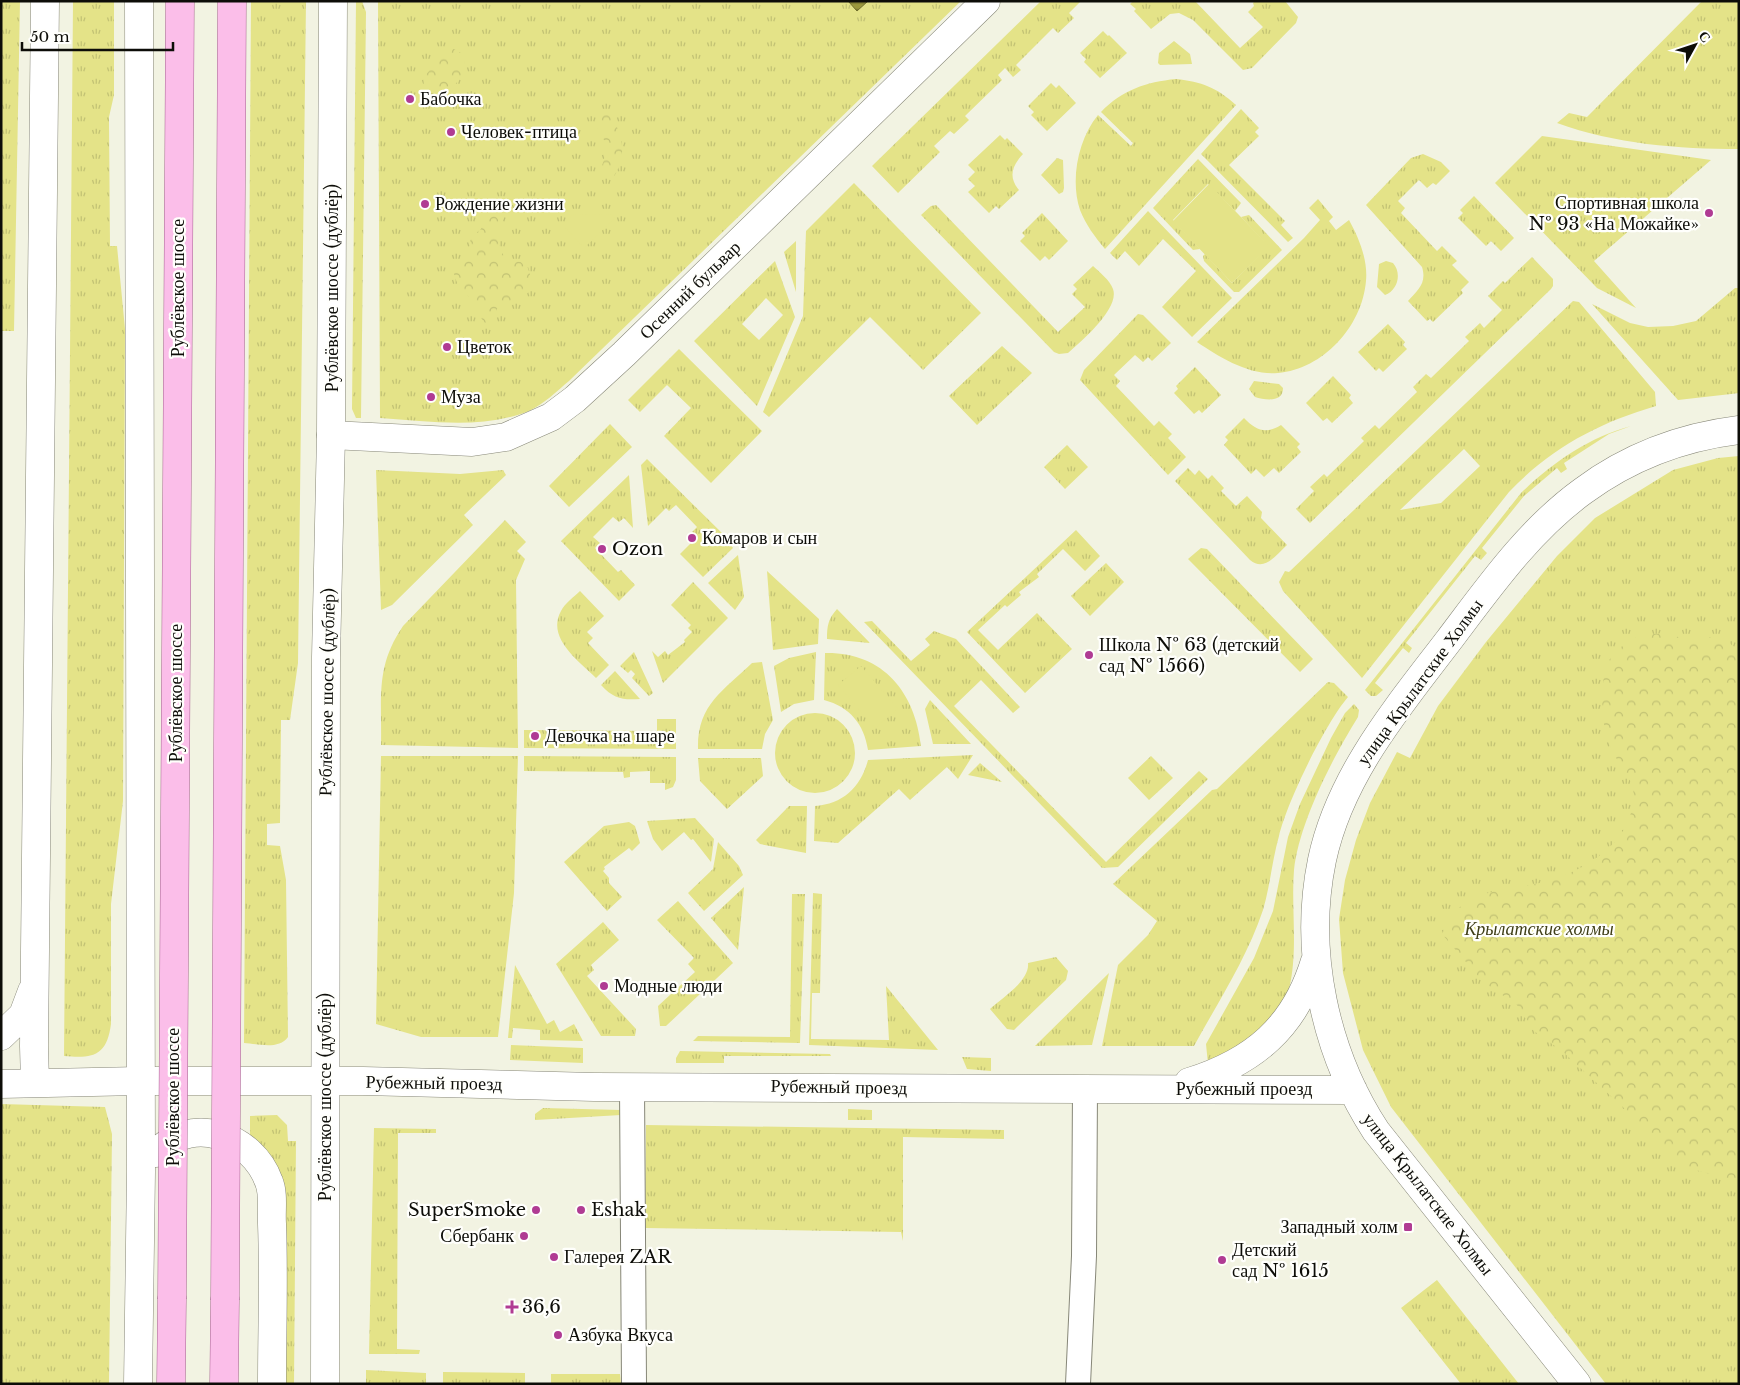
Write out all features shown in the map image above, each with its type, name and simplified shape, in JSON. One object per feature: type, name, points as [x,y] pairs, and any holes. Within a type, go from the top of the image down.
[{"type":"main road","name":"Рублёвское шоссе","points":[[171,1384],[180,1]]},
{"type":"main road","points":[[224,1384],[232,1]]},
{"type":"street","points":[[35,1083],[34,985],[45,1]]},
{"type":"street","points":[[138,1],[141,1172],[138,1384]]},
{"type":"street","name":"Рублёвское шоссе (дублёр)","points":[[325,1384],[326,657],[331,435],[333,1]]},
{"type":"street","name":"Осенний бульвар","points":[[331,435],[486,442],[529,429],[551,417],[576,399],[624,354],[986,1]]},
{"type":"street","name":"улица Крылатские Холмы","points":[[1577,1384],[1376,1131],[1353,1090],[1328,1023],[1320,989],[1316,958],[1316,905],[1322,859],[1328,836],[1346,793],[1371,746],[1486,591],[1545,524],[1569,502],[1599,480],[1649,453],[1699,437],[1739,430]]},
{"type":"street","points":[[1166,1089],[1225,1069],[1262,1046],[1278,1030],[1297,1004],[1308,985],[1316,958]]},
{"type":"street","points":[[1,1036],[23,1015],[34,985]]},
{"type":"street","name":"Рубежный проезд","points":[[1,1084],[140,1081],[325,1082],[363,1080],[632,1087],[793,1086],[1353,1090]]},
{"type":"street","points":[[632,1087],[634,1384]]},
{"type":"street","points":[[1078,1384],[1084,1256],[1085,1089]]},
{"type":"street","points":[[141,1172],[154,1155],[171,1140],[181,1135],[204,1132],[224,1136],[239,1144],[257,1160],[265,1172],[270,1185],[272,1238],[272,1384]]},
{"type":"green space","points":[[1,1],[20,1],[14,331],[1,331]]},
{"type":"green space","points":[[73,1],[114,1],[114,95],[109,117],[110,246],[117,246],[125,329],[123,801],[111,904],[111,1024],[106,1043],[102,1049],[97,1053],[83,1057],[64,1056]]},
{"type":"green space","points":[[251,1],[306,1],[298,663],[290,720],[281,720],[280,823],[267,824],[267,845],[280,846],[286,880],[288,1037],[279,1044],[274,1045],[244,1043]]},
{"type":"green space","points":[[356,1],[362,1],[366,12],[361,418],[356,418],[352,409]]},
{"type":"green space","points":[[378,1],[961,1],[569,381],[550,397],[529,411],[511,417],[492,421],[455,423],[380,418]]},
{"type":"green space","points":[[1041,1],[1081,1],[1069,13],[1074,18],[1058,33],[1053,28],[1016,65],[1021,70],[1013,77],[1005,68],[998,75],[1002,80],[965,116],[969,120],[954,134],[950,131],[934,146],[940,152],[898,193],[872,166]]},
{"type":"green space","points":[[1133,1],[1195,1],[1240,48],[1263,27],[1248,12],[1254,6],[1253,3],[1255,1],[1285,1],[1298,17],[1296,23],[1252,68],[1243,70],[1193,20],[1179,13],[1170,14],[1151,29],[1134,11],[1136,9],[1130,4]]},
{"type":"green space","points":[[1702,1],[1739,1],[1739,149],[1647,144],[1601,136],[1557,123],[1569,113],[1587,117]]},
{"type":"green space","points":[[1103,31],[1127,53],[1100,78],[1084,62],[1086,59],[1080,53]]},
{"type":"green space","points":[[1174,41],[1190,54],[1192,64],[1160,65],[1158,63],[1159,53]]},
{"type":"green space","points":[[450,47],[463,54],[464,61],[461,76],[446,93],[432,98],[424,88],[425,75],[438,55]]},
{"type":"green space","points":[[1176,79],[1208,86],[1236,105],[1105,249],[1085,221],[1077,198],[1076,173],[1085,136],[1098,115],[1131,146],[1133,143],[1101,112],[1117,98],[1135,88],[1155,82]]},
{"type":"green space","points":[[1051,83],[1056,88],[1059,85],[1076,103],[1047,131],[1031,115],[1034,112],[1028,106]]},
{"type":"green space","points":[[1241,109],[1259,128],[1255,132],[1259,136],[1229,165],[1285,221],[1281,225],[1293,238],[1288,242],[1201,154]]},
{"type":"green space","points":[[605,110],[616,126],[622,143],[621,160],[613,178],[601,168],[605,156],[605,145],[602,134],[594,124]]},
{"type":"green space","points":[[1000,135],[1005,140],[1007,138],[1023,154],[1016,163],[1013,172],[1013,181],[1019,190],[999,209],[996,206],[989,213],[968,192],[975,186],[968,179],[975,172],[968,165]]},
{"type":"green space","points":[[1542,136],[1711,160],[1594,261],[1636,308],[1597,288],[1495,183]]},
{"type":"green space","points":[[1423,154],[1441,162],[1450,171],[1436,185],[1433,183],[1427,188],[1419,180],[1398,201],[1405,208],[1401,213],[1437,251],[1442,246],[1457,261],[1452,265],[1469,282],[1461,290],[1463,293],[1433,322],[1430,319],[1427,321],[1408,301],[1418,290],[1422,282],[1422,267],[1366,205],[1411,158]]},
{"type":"green space","points":[[1057,158],[1063,160],[1064,188],[1063,192],[1059,194],[1041,175]]},
{"type":"green space","points":[[1198,159],[1241,203],[1235,211],[1208,184],[1173,220],[1200,249],[1193,250],[1153,208]]},
{"type":"green space","points":[[854,183],[981,313],[923,370],[870,317],[769,417],[763,412],[803,316],[806,231]]},
{"type":"green space","points":[[1209,184],[1269,246],[1232,283],[1173,221]]},
{"type":"green space","points":[[1474,196],[1514,238],[1501,251],[1491,241],[1486,246],[1458,218],[1463,213],[1460,210]]},
{"type":"green space","points":[[1318,199],[1333,217],[1329,221],[1336,230],[1349,220],[1356,234],[1366,265],[1363,298],[1357,314],[1337,343],[1325,354],[1295,370],[1267,373],[1257,372],[1235,364],[1197,342],[1304,238],[1320,220],[1309,208]]},
{"type":"green space","points":[[491,205],[499,209],[502,215],[499,245],[501,252],[509,259],[526,264],[531,283],[525,296],[517,300],[503,302],[499,306],[490,324],[483,321],[475,305],[458,285],[454,274],[458,262],[468,257],[471,240],[481,229],[483,211]]},
{"type":"green space","points":[[936,205],[1058,332],[1085,307],[1072,294],[1077,289],[1073,285],[1093,266],[1107,279],[1113,289],[1114,297],[1106,314],[1068,353],[1059,354],[1054,352],[921,215],[931,206]]},
{"type":"green space","points":[[1148,211],[1232,298],[1192,337],[1162,307],[1196,271],[1163,239],[1139,266],[1125,251],[1117,260],[1110,253]]},
{"type":"green space","points":[[1042,213],[1068,241],[1049,260],[1045,256],[1040,261],[1020,241],[1025,236],[1022,233]]},
{"type":"green space","points":[[610,214],[615,218],[584,248],[563,225],[572,215]]},
{"type":"green space","points":[[1249,215],[1282,250],[1239,292],[1234,292],[1204,261],[1203,256],[1205,254],[1232,283],[1268,246],[1241,217]]},
{"type":"green space","points":[[796,241],[796,292],[784,252]]},
{"type":"green space","points":[[1532,257],[1553,279],[1551,289],[1310,523],[1296,509],[1314,491],[1310,487],[1324,474],[1327,477],[1364,441],[1361,438],[1375,425],[1379,429],[1417,392],[1413,387],[1426,374],[1431,378],[1469,341],[1465,337],[1480,323],[1484,328],[1502,310],[1488,296],[1503,281],[1505,283]]},
{"type":"green space","points":[[775,261],[795,317],[757,406],[694,341]],"holes":[[[766,298],[783,315],[759,340],[742,324]]]},
{"type":"green space","points":[[1386,261],[1393,263],[1398,276],[1396,285],[1385,295],[1377,287],[1379,264]]},
{"type":"green space","points":[[1735,288],[1739,288],[1739,393],[1678,400],[1592,304],[1630,323],[1648,327],[1673,326],[1696,321]]},
{"type":"green space","points":[[1573,301],[1579,302],[1655,392],[1656,406],[1614,420],[1576,439],[1525,476],[1509,492],[1362,678],[1283,591],[1279,582],[1285,571],[1289,572]],"holes":[[[1464,449],[1480,466],[1441,503],[1400,510]]]},
{"type":"green space","points":[[1138,314],[1143,315],[1171,343],[1152,361],[1148,357],[1143,362],[1135,355],[1114,375],[1120,381],[1116,386],[1154,426],[1159,421],[1172,434],[1168,438],[1186,457],[1168,475],[1080,380],[1084,370]]},
{"type":"green space","points":[[1388,324],[1405,342],[1403,345],[1407,349],[1383,372],[1379,368],[1376,371],[1358,352]]},
{"type":"green space","points":[[1002,346],[1032,373],[977,425],[949,396]]},
{"type":"green space","points":[[679,349],[762,431],[711,483],[664,436],[691,408],[667,385],[640,412],[628,400]]},
{"type":"green space","points":[[1195,367],[1221,395],[1202,413],[1199,410],[1194,414],[1174,393],[1178,389],[1176,386]]},
{"type":"green space","points":[[1333,376],[1351,395],[1349,398],[1353,403],[1332,423],[1327,418],[1323,421],[1306,403]]},
{"type":"green space","points":[[1254,381],[1279,384],[1283,388],[1282,393],[1273,399],[1255,397],[1249,389]]},
{"type":"green space","points":[[1244,418],[1253,426],[1262,430],[1271,430],[1281,425],[1300,444],[1297,447],[1301,452],[1279,473],[1274,468],[1264,477],[1256,469],[1251,474],[1224,445],[1228,440],[1225,437]]},
{"type":"green space","points":[[610,424],[632,447],[569,507],[549,486]]},
{"type":"green space","points":[[1631,426],[1609,434],[1564,463],[1567,469],[1561,473],[1557,468],[1524,496],[1482,548],[1487,553],[1481,560],[1475,556],[1406,643],[1412,648],[1409,653],[1403,648],[1375,683],[1383,690],[1376,696],[1371,696],[1365,690],[1521,493],[1545,471],[1572,452],[1600,437]]},
{"type":"green space","points":[[1067,445],[1088,467],[1065,489],[1044,467]]},
{"type":"green space","name":"Крылатские холмы","points":[[1739,456],[1739,1384],[1606,1384],[1391,1107],[1363,1050],[1343,973],[1339,919],[1345,880],[1356,840],[1370,803],[1397,752],[1410,758],[1438,706],[1486,642],[1557,556],[1595,518],[1673,470],[1718,458]]},
{"type":"green space","points":[[647,459],[726,537],[733,548],[703,577],[680,554],[696,538],[691,533],[697,527],[676,505],[669,511],[666,508],[648,526],[641,465]]},
{"type":"green space","points":[[1188,468],[1195,475],[1199,470],[1208,479],[1212,475],[1224,488],[1221,491],[1236,506],[1247,496],[1262,512],[1261,518],[1287,545],[1270,561],[1261,564],[1250,560],[1175,481]]},
{"type":"green space","points":[[376,470],[460,474],[503,470],[506,475],[464,515],[473,525],[392,605],[381,610]]},
{"type":"green space","points":[[629,475],[633,528],[624,518],[619,522],[613,517],[593,537],[600,543],[595,548],[618,572],[621,570],[635,585],[619,601],[561,541]]},
{"type":"green space","points":[[505,520],[526,542],[517,551],[525,559],[516,580],[518,748],[381,745],[382,683],[388,655],[394,641],[403,626]]},
{"type":"green space","points":[[1076,530],[1100,556],[1085,571],[1063,549],[1037,574],[1039,577],[1019,592],[1021,595],[1007,607],[1005,605],[978,630],[998,650],[1037,613],[1072,649],[1025,693],[967,632]]},
{"type":"green space","points":[[1201,548],[1207,549],[1313,659],[1300,672],[1188,559]]},
{"type":"green space","points":[[738,555],[744,597],[735,610],[708,583]]},
{"type":"green space","points":[[1106,563],[1124,582],[1090,616],[1071,596]]},
{"type":"green space","points":[[767,571],[819,619],[818,644],[773,650]]},
{"type":"green space","points":[[693,582],[728,618],[663,683],[652,651],[658,657],[665,651],[668,655],[685,642],[684,640],[692,632],[688,628],[691,625],[671,605]]},
{"type":"green space","points":[[580,591],[604,616],[587,632],[593,638],[588,643],[609,665],[596,678],[566,648],[558,630],[561,611]]},
{"type":"green space","points":[[837,609],[870,643],[827,639],[829,623]]},
{"type":"green space","points":[[872,621],[911,661],[930,645],[925,639],[934,631],[956,639],[1020,707],[1013,713],[981,680],[954,706],[1106,862],[1199,771],[1208,779],[1118,867],[1102,868],[864,622]]},
{"type":"green space","points":[[1665,633],[1691,641],[1708,637],[1728,641],[1739,653],[1739,1182],[1692,1169],[1649,1142],[1625,1109],[1562,1051],[1534,1031],[1517,1005],[1483,982],[1442,934],[1453,913],[1474,898],[1495,891],[1540,883],[1580,868],[1604,852],[1623,831],[1633,806],[1634,795],[1629,779],[1607,738],[1602,707],[1604,676],[1610,659],[1626,643],[1649,634]]},
{"type":"green space","points":[[634,652],[653,693],[649,696],[632,678],[635,674],[631,670],[628,673],[620,666]]},
{"type":"green space","points":[[816,652],[814,700],[794,704],[781,712],[774,666],[789,658]]},
{"type":"green space","points":[[825,653],[846,654],[864,660],[879,668],[892,679],[912,709],[918,726],[921,746],[868,750],[863,732],[854,718],[841,707],[824,700]]},
{"type":"green space","points":[[762,662],[773,720],[765,734],[762,749],[698,749],[702,721],[714,700],[752,663]]},
{"type":"green space","points":[[861,666],[898,709],[875,728],[838,685]]},
{"type":"green space","points":[[615,671],[640,699],[619,698],[601,685]]},
{"type":"green space","points":[[1328,682],[1334,683],[1348,697],[1318,744],[1298,784],[1283,821],[1263,910],[1256,928],[1232,980],[1194,1046],[1102,1046],[1118,965],[1148,935],[1157,921],[1113,884],[1212,790],[1217,789]]},
{"type":"green space","points":[[930,700],[971,744],[933,744],[925,709]]},
{"type":"green space","points":[[1354,704],[1359,710],[1358,717],[1328,771],[1310,811],[1297,852],[1293,889],[1293,967],[1290,987],[1284,1005],[1271,1026],[1208,1064],[1206,1044],[1254,958],[1273,911],[1288,837],[1300,804],[1331,738],[1345,713]]},
{"type":"green space","points":[[815,713],[830,716],[843,725],[852,738],[855,753],[852,768],[843,781],[830,790],[815,793],[800,790],[787,781],[778,768],[775,753],[778,738],[787,725],[800,716]]},
{"type":"green space","points":[[657,719],[676,719],[676,749],[524,748],[524,730],[657,731]]},
{"type":"green space","points":[[973,755],[958,779],[947,767],[910,800],[899,789],[838,843],[814,841],[815,806],[834,802],[856,786],[868,760]]},
{"type":"green space","points":[[381,756],[518,756],[514,893],[498,1037],[421,1037],[376,1024]]},
{"type":"green space","points":[[524,756],[676,757],[676,780],[673,787],[665,790],[665,783],[650,783],[650,771],[630,772],[630,777],[624,778],[623,772],[524,771]]},
{"type":"green space","points":[[1151,756],[1173,778],[1149,800],[1128,778]]},
{"type":"green space","points":[[698,758],[761,758],[763,776],[727,809],[700,781]]},
{"type":"green space","points":[[980,763],[1002,782],[968,775]]},
{"type":"green space","points":[[789,806],[807,806],[806,853],[760,844],[756,840]]},
{"type":"green space","points":[[695,818],[714,839],[711,862],[693,839],[691,840],[684,832],[662,851],[653,839],[647,821]]},
{"type":"green space","points":[[629,822],[635,826],[640,843],[632,851],[629,848],[604,867],[603,871],[609,878],[609,883],[622,897],[607,911],[564,862],[604,826]]},
{"type":"green space","points":[[718,842],[739,866],[743,875],[704,911],[688,893],[713,869]]},
{"type":"green space","points":[[744,887],[738,950],[711,918]]},
{"type":"green space","points":[[813,893],[822,894],[820,993],[812,993],[811,1039],[889,1040],[886,986],[938,1050],[809,1045]]},
{"type":"green space","points":[[792,894],[805,894],[800,1043],[693,1041],[698,1036],[790,1037]]},
{"type":"green space","points":[[678,901],[733,963],[666,1026],[660,1026],[658,1006],[695,972],[688,964],[694,958],[657,920]]},
{"type":"green space","points":[[603,922],[619,940],[591,965],[594,970],[587,976],[636,1029],[635,1036],[601,1036],[556,964]]},
{"type":"green space","points":[[1056,957],[1068,971],[1066,980],[1014,1030],[1007,1029],[990,1009],[1020,983],[1025,976],[1028,963]]},
{"type":"green space","points":[[515,965],[547,1024],[554,1020],[560,1032],[574,1024],[583,1041],[540,1040],[540,1030],[513,1028],[512,1038],[508,1038]]},
{"type":"green space","points":[[1109,973],[1092,1045],[1035,1046]]},
{"type":"green space","points":[[511,1045],[583,1048],[583,1063],[510,1060]]},
{"type":"green space","points":[[680,1051],[830,1054],[831,1056],[724,1056],[724,1063],[676,1063],[676,1058]]},
{"type":"green space","points":[[962,1057],[991,1058],[991,1071],[967,1069]]},
{"type":"green space","points":[[1,1104],[105,1107],[112,1134],[109,1384],[1,1384]]},
{"type":"green space","points":[[543,1108],[621,1110],[621,1115],[535,1120],[535,1114]]},
{"type":"green space","points":[[848,1109],[872,1110],[872,1120],[848,1120]]},
{"type":"green space","points":[[277,1115],[287,1125],[288,1141],[296,1141],[294,1384],[280,1384],[281,1199],[250,1139],[250,1116]]},
{"type":"green space","points":[[646,1125],[1004,1130],[1004,1139],[903,1137],[903,1241],[901,1232],[645,1228]]},
{"type":"green space","points":[[374,1128],[436,1129],[436,1133],[398,1133],[397,1349],[420,1350],[419,1354],[369,1354]]},
{"type":"green space","points":[[1437,1280],[1519,1384],[1461,1384],[1401,1308]]},
{"type":"green space","points":[[366,1370],[426,1373],[426,1384],[366,1384]]},
{"type":"green space","points":[[443,1372],[525,1373],[525,1384],[443,1384]]},
{"type":"green space","points":[[551,1374],[620,1374],[621,1384],[551,1384]]},
{"type":"shaded area","points":[[848,1],[868,1],[857,11]]},
{"type":"place","name":"Бабочка","points":[[410,99]]},
{"type":"place","name":"Человек-птица","points":[[451,132]]},
{"type":"place","name":"Рождение жизни","points":[[425,204]]},
{"type":"place","name":"Спортивная школа № 93 «На Можайке»","points":[[1709,213]]},
{"type":"place","name":"Цветок","points":[[447,347]]},
{"type":"place","name":"Муза","points":[[431,397]]},
{"type":"place","name":"Комаров и сын","points":[[692,538]]},
{"type":"place","name":"Ozon","points":[[602,549]]},
{"type":"place","name":"Школа № 63 (детский сад № 1566)","points":[[1089,655]]},
{"type":"place","name":"Девочка на шаре","points":[[535,736]]},
{"type":"place","name":"Модные люди","points":[[604,986]]},
{"type":"place","name":"SuperSmoke","points":[[536,1210]]},
{"type":"place","name":"Eshak","points":[[581,1210]]},
{"type":"place","name":"Западный холм","points":[[1408,1227]]},
{"type":"place","name":"Сбербанк","points":[[524,1236]]},
{"type":"place","name":"Галерея ZAR","points":[[554,1257]]},
{"type":"place","name":"Детский сад № 1615","points":[[1222,1260]]},
{"type":"place","name":"36,6","points":[[512,1307]]},
{"type":"place","name":"Азбука Вкуса","points":[[558,1335]]}]
